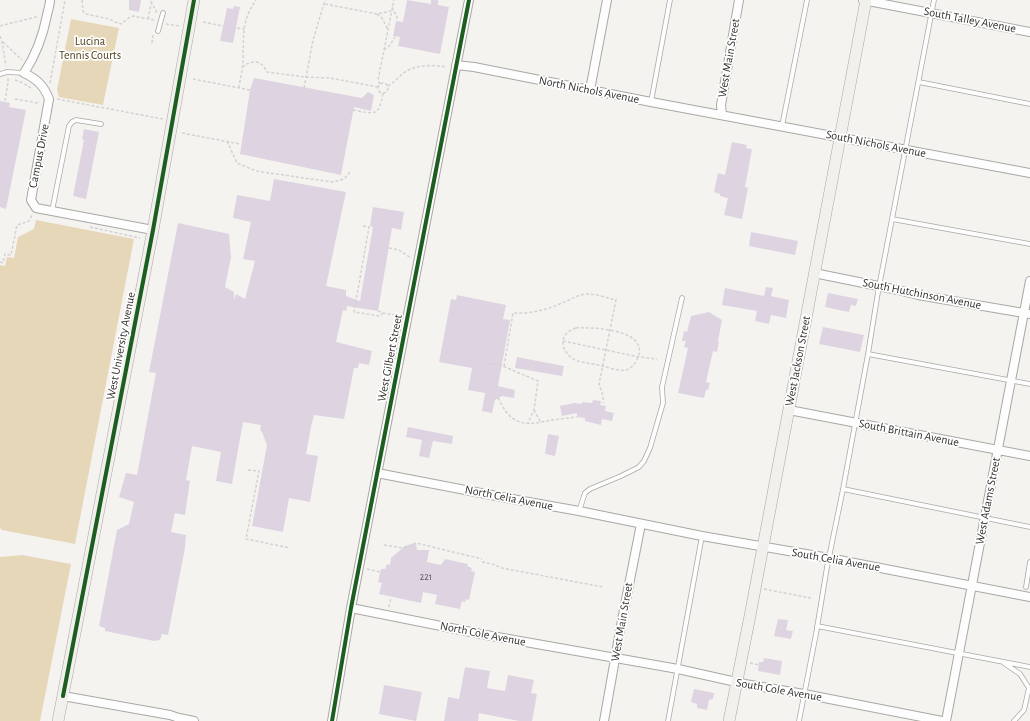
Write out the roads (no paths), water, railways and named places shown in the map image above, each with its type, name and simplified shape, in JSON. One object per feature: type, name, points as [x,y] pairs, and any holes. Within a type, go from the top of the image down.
[{"type":"main road","name":"West University Avenue","points":[[58,721],[153,230],[194,0]]},
{"type":"main road","name":"West Jackson Street","points":[[729,721],[789,410],[865,0]]},
{"type":"street","points":[[24,73],[40,44],[47,20],[50,0]]},
{"type":"street","name":"West Gilbert Street","points":[[332,721],[351,608],[468,0]]},
{"type":"street","points":[[590,90],[606,0]]},
{"type":"street","name":"West Main Street","points":[[722,115],[721,105],[739,0]]},
{"type":"street","name":"South Talley Avenue","points":[[865,0],[1030,32]]},
{"type":"street","name":"North Nichols Avenue","points":[[456,65],[474,67],[722,115]]},
{"type":"street","name":"Campus Drive","points":[[24,73],[40,83],[47,92],[49,99],[31,200],[36,208],[153,230]]},
{"type":"street","name":"South Nichols Avenue","points":[[722,115],[1030,173]]},
{"type":"street","name":"South Hutchinson Avenue","points":[[814,274],[880,286],[918,295],[1027,314]]},
{"type":"street","name":"West Adams Street","points":[[946,721],[1011,380],[1027,314],[1030,281]]},
{"type":"street","name":"South Brittain Avenue","points":[[789,410],[1030,456]]},
{"type":"street","name":"North Celia Avenue","points":[[377,473],[641,524]]},
{"type":"street","name":"West Main Street","points":[[604,721],[641,524]]},
{"type":"street","name":"South Celia Avenue","points":[[641,524],[829,558],[1030,597]]},
{"type":"street","name":"North Cole Avenue","points":[[351,608],[486,635],[616,657]]},
{"type":"street","name":"South Cole Avenue","points":[[616,657],[736,682],[942,721]]},
{"type":"street","points":[[63,696],[170,715],[194,721]]},
{"type":"lane","points":[[651,102],[670,0]]},
{"type":"lane","points":[[782,126],[807,0]]},
{"type":"lane","points":[[799,721],[934,0]]},
{"type":"lane","points":[[158,31],[163,13]]},
{"type":"lane","points":[[0,74],[7,72],[24,73]]},
{"type":"lane","points":[[919,82],[1030,104]]},
{"type":"lane","points":[[52,211],[69,126],[76,120],[101,124]]},
{"type":"lane","points":[[892,219],[1030,244]]},
{"type":"lane","points":[[579,511],[585,493],[590,489],[639,467],[644,461],[650,448],[663,403],[662,387],[682,298]]},
{"type":"lane","points":[[868,354],[1030,384]]},
{"type":"lane","points":[[843,489],[1030,528]]},
{"type":"lane","points":[[668,721],[702,536]]},
{"type":"lane","points":[[1026,587],[1030,562]]},
{"type":"lane","points":[[817,626],[1030,667]]},
{"type":"lane","points":[[1002,662],[1020,674],[1029,688],[1024,710],[1014,721]]},
{"type":"park label","name":"Lucina Tennis Courts","points":[[90,48]]}]
